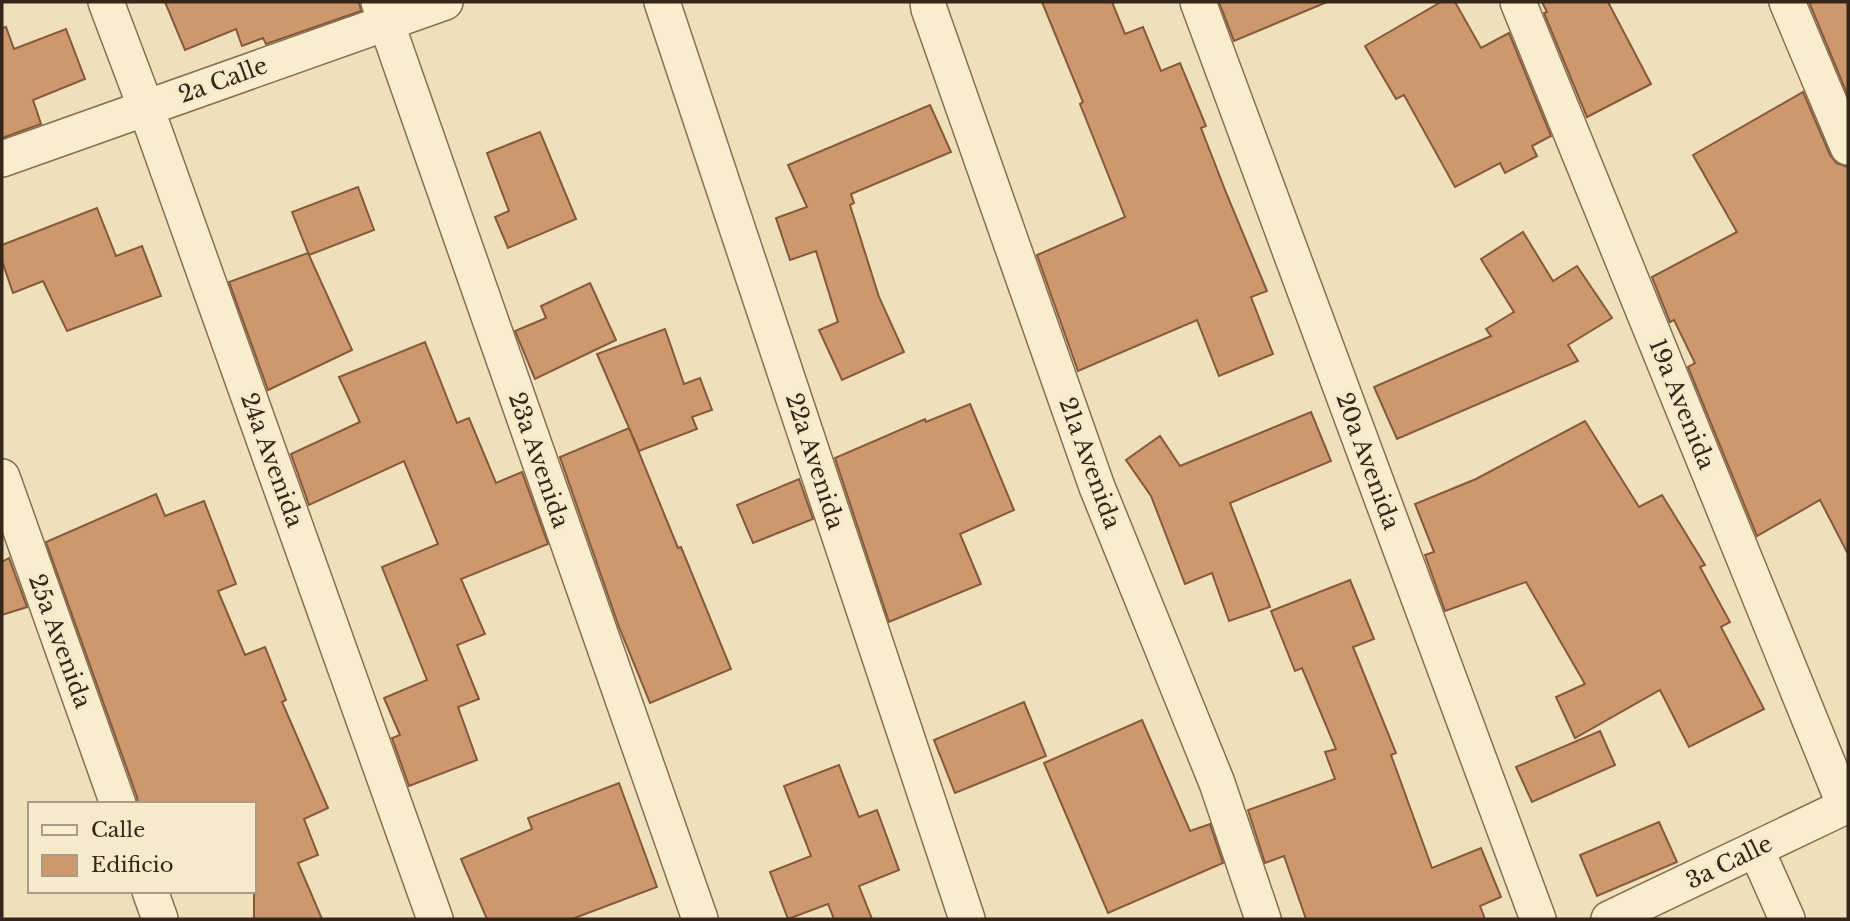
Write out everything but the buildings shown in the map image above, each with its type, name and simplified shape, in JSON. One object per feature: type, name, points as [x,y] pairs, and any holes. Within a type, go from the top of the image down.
[{"type":"street","name":"24a Avenida","points":[[106,2],[435,919]]},
{"type":"street","name":"2a Calle","points":[[2,159],[146,108],[383,12],[445,2]]},
{"type":"street","name":"22a Avenida","points":[[662,2],[967,919]]},
{"type":"street","name":"21a Avenida","points":[[928,2],[1097,487],[1217,783],[1263,919]]},
{"type":"street","name":"20a Avenida","points":[[1198,2],[1538,919]]},
{"type":"street","name":"19a Avenida","points":[[1518,2],[1846,806]]},
{"type":"street","points":[[1787,2],[1848,148]]},
{"type":"street","name":"23a Avenida","points":[[383,12],[700,919]]},
{"type":"street","name":"25a Avenida","points":[[2,477],[117,802]]},
{"type":"street","name":"3a Calle","points":[[1609,919],[1846,806]]},
{"type":"street","points":[[1756,849],[1787,919]]},
{"type":"street","points":[[151,893],[160,919]]}]
